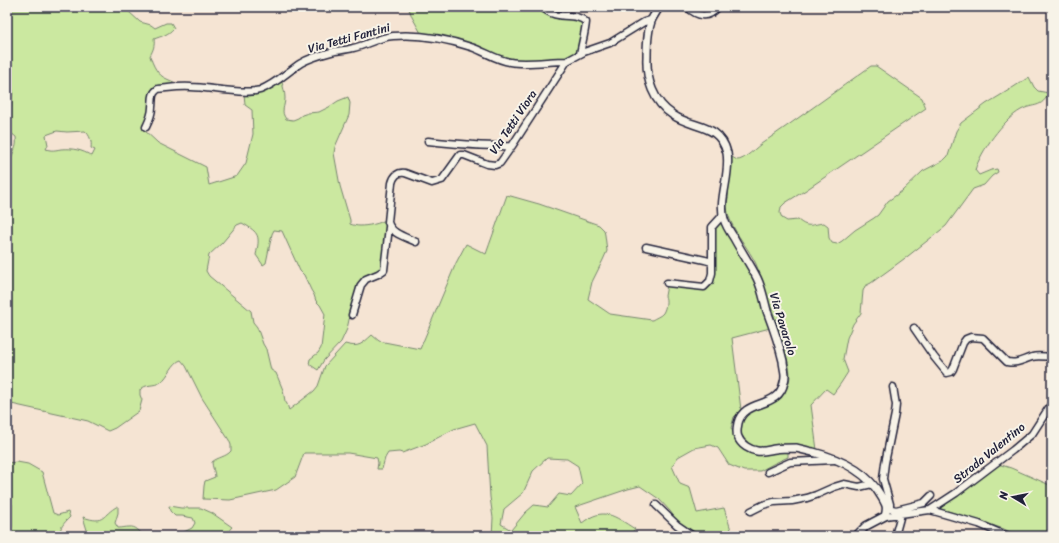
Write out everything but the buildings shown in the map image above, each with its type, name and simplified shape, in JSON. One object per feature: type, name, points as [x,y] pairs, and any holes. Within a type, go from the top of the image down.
[{"type":"street","points":[[542,7],[548,12],[558,16],[574,16],[583,19],[586,22],[580,54]]},
{"type":"street","points":[[567,60],[610,43],[644,22],[651,20],[659,7]]},
{"type":"street","points":[[687,7],[700,16],[711,14],[718,7]]},
{"type":"street","name":"Via Pavarolo","points":[[651,20],[646,68],[648,80],[663,107],[673,116],[709,129],[722,142],[727,154],[728,169],[723,206],[724,219],[728,229],[757,279],[781,352],[785,375],[783,388],[778,394],[767,402],[753,406],[743,413],[738,421],[738,437],[743,444],[758,451],[778,448],[797,448],[828,456],[850,466],[868,479],[876,488],[885,502],[887,511]]},
{"type":"street","name":"Via Tetti Fantini","points":[[146,126],[149,121],[152,108],[153,95],[158,89],[192,87],[241,91],[260,90],[274,83],[312,58],[353,48],[392,36],[427,37],[460,44],[510,62],[519,63],[567,60]]},
{"type":"street","name":"Via Tetti Viora","points":[[389,228],[388,222],[392,183],[393,177],[396,174],[400,172],[405,173],[432,183],[442,180],[460,155],[464,155],[487,164],[495,165],[500,163],[567,60]]},
{"type":"street","points":[[428,141],[472,146],[512,146]]},
{"type":"street","points":[[667,283],[704,287],[708,284],[712,273],[712,227],[724,215]]},
{"type":"street","points":[[352,315],[361,285],[366,278],[378,274],[384,270],[389,228],[416,242]]},
{"type":"street","points":[[646,247],[712,262]]},
{"type":"street","points":[[914,328],[934,358],[947,373],[954,369],[963,343],[966,339],[971,337],[983,338],[1007,362],[1012,363],[1023,361],[1031,357],[1038,356],[1052,357]]},
{"type":"street","points":[[887,511],[890,504],[883,479],[896,405],[893,387]]},
{"type":"street","name":"Strada Valentino","points":[[930,510],[956,493],[1032,434],[1052,403]]},
{"type":"street","points":[[768,472],[790,462],[837,460]]},
{"type":"street","points":[[751,511],[763,505],[774,502],[807,498],[844,484],[860,486],[872,484]]},
{"type":"street","points":[[856,536],[866,526],[887,511],[924,503],[931,496]]},
{"type":"street","points":[[656,505],[677,525],[693,536]]},
{"type":"street","points":[[887,511],[901,514],[930,510],[979,524],[1007,536]]},
{"type":"street","points":[[895,536],[901,514]]},
{"type":"green space","points":[[7,7],[128,7],[128,11],[140,22],[151,25],[155,28],[166,23],[171,23],[174,28],[172,30],[165,35],[154,39],[154,48],[150,56],[154,66],[161,75],[179,85],[157,87],[151,92],[150,107],[143,129],[158,143],[206,167],[209,185],[237,176],[246,163],[253,134],[252,110],[245,105],[244,93],[282,82],[285,96],[283,114],[286,119],[293,120],[308,113],[319,112],[348,97],[350,103],[349,115],[335,147],[334,153],[340,186],[350,224],[359,226],[370,225],[386,219],[388,227],[382,268],[378,273],[365,277],[341,342],[324,360],[318,370],[309,364],[310,359],[318,353],[321,348],[325,314],[316,301],[304,275],[300,271],[282,231],[274,230],[266,263],[263,265],[256,255],[258,243],[257,236],[252,230],[242,223],[237,225],[222,243],[209,255],[206,271],[209,276],[251,311],[253,322],[257,327],[266,349],[271,370],[276,373],[289,410],[314,391],[318,386],[325,366],[345,344],[354,346],[360,344],[372,335],[379,341],[420,349],[456,263],[466,244],[486,254],[507,195],[539,204],[599,225],[604,230],[607,251],[592,282],[588,299],[610,314],[652,320],[661,315],[664,311],[667,285],[709,286],[714,227],[721,219],[755,279],[770,328],[732,338],[741,410],[734,417],[731,428],[738,443],[747,450],[788,451],[788,457],[760,471],[744,471],[729,465],[718,448],[711,445],[694,448],[678,457],[672,466],[680,484],[690,488],[697,513],[724,508],[733,536],[695,536],[681,527],[670,511],[659,499],[640,486],[575,507],[582,523],[597,515],[609,515],[621,520],[635,529],[629,536],[492,536],[493,518],[490,497],[487,446],[475,423],[454,429],[426,444],[402,453],[388,453],[382,469],[377,469],[377,458],[348,453],[304,453],[295,477],[276,490],[230,500],[203,499],[205,481],[215,477],[212,462],[229,453],[231,451],[231,445],[202,398],[186,366],[181,360],[175,364],[161,382],[145,386],[140,390],[142,400],[139,411],[115,428],[108,431],[88,421],[7,403],[7,181],[9,179],[11,159],[16,147],[16,137],[11,133],[7,133],[7,119],[10,112],[13,91],[9,78],[7,77]],"holes":[[[57,131],[85,131],[90,139],[91,148],[95,150],[92,156],[85,152],[73,149],[46,149],[48,145],[46,135]],[[547,458],[567,459],[578,466],[582,484],[571,496],[559,494],[548,507],[534,505],[525,513],[511,530],[501,524],[504,509],[523,493],[533,471]]]},
{"type":"green space","points":[[403,7],[435,7],[442,9],[447,7],[541,7],[547,13],[574,17],[586,22],[580,53],[567,60],[510,62],[482,50],[422,35],[409,9]]},
{"type":"green space","points":[[871,66],[876,66],[922,98],[926,108],[781,207],[780,213],[782,218],[787,221],[798,220],[808,225],[824,223],[828,226],[829,238],[832,243],[837,244],[874,218],[888,201],[902,191],[923,171],[944,160],[948,156],[956,131],[961,123],[986,104],[1029,77],[1034,87],[1038,91],[1049,93],[1040,104],[1021,110],[1014,115],[1000,128],[987,145],[975,170],[979,175],[997,169],[998,172],[984,185],[973,189],[946,226],[908,256],[865,286],[863,291],[861,313],[853,324],[847,338],[843,359],[848,372],[833,394],[826,389],[811,405],[817,450],[759,449],[744,443],[738,429],[744,414],[781,394],[783,395],[789,383],[790,372],[780,332],[758,269],[752,256],[736,232],[729,215],[727,207],[730,160],[732,157],[740,160],[747,156],[761,144]]},
{"type":"green space","points":[[17,462],[28,464],[42,472],[53,513],[58,515],[68,512],[70,517],[60,530],[59,536],[10,536],[12,526],[12,504],[7,503],[7,463]]},
{"type":"green space","points":[[998,464],[1011,468],[1052,486],[1052,536],[1018,536],[1004,529],[938,508]]},
{"type":"green space","points":[[118,506],[118,513],[115,523],[118,528],[134,527],[144,536],[86,536],[87,530],[83,517],[96,520],[100,519]]},
{"type":"green space","points":[[169,506],[181,508],[201,508],[212,513],[232,527],[224,536],[180,536],[182,533],[192,528],[195,523],[193,518],[175,516],[170,511]]}]
